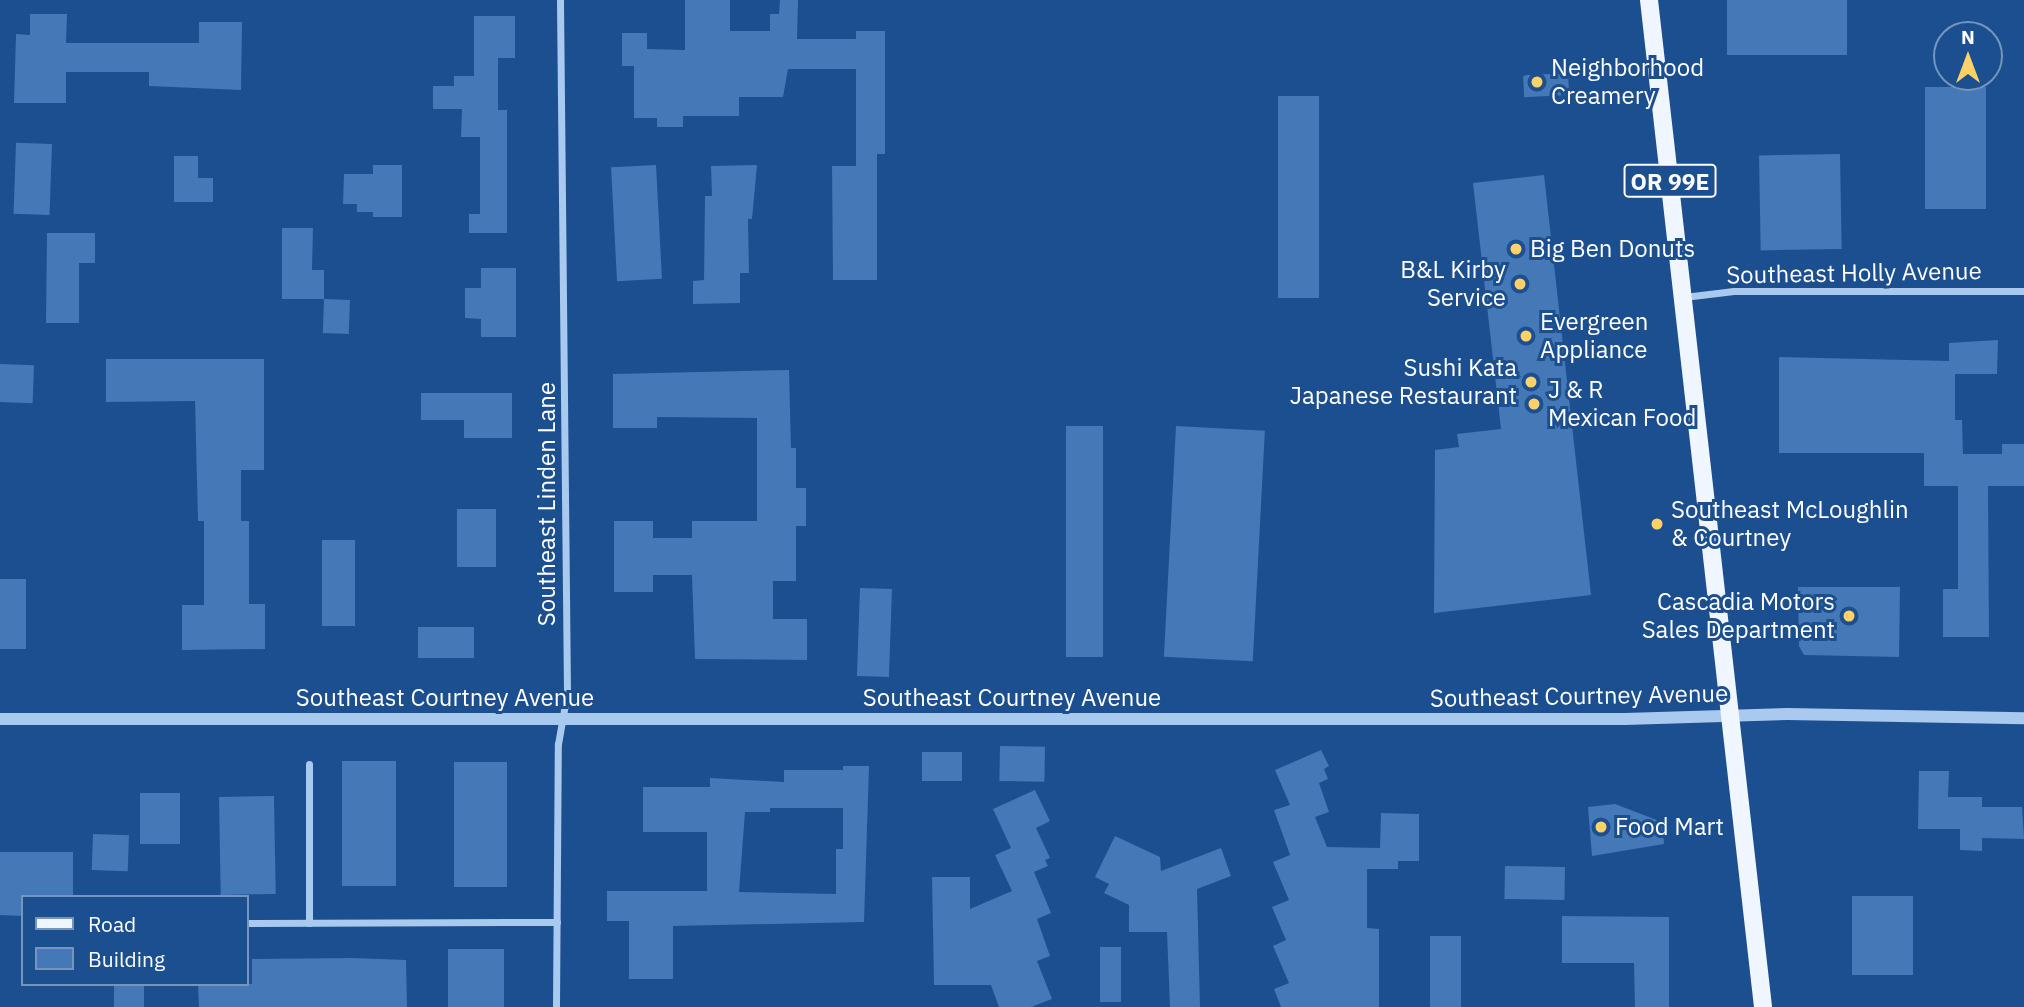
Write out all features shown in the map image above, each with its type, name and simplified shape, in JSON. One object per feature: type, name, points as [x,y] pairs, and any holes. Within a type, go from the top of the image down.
[{"type":"main road","name":"OR 99E","points":[[1650,0],[1763,1007]]},
{"type":"street","name":"Southeast Linden Lane","points":[[556,1007],[558,744],[567,682],[560,0]]},
{"type":"street","name":"Southeast Holly Avenue","points":[[1684,297],[1734,292],[2024,291]]},
{"type":"street","name":"Southeast Courtney Avenue","points":[[0,719],[1730,716],[2024,718]]},
{"type":"street","points":[[309,764],[309,923]]},
{"type":"street","points":[[248,923],[557,922]]},
{"type":"building","points":[[685,0],[730,0],[730,31],[770,31],[770,14],[779,14],[780,0],[798,0],[797,39],[856,39],[856,31],[885,31],[885,154],[877,154],[877,280],[833,280],[832,166],[856,166],[856,69],[788,69],[783,97],[739,97],[739,116],[683,116],[683,127],[657,127],[657,118],[634,118],[634,66],[622,66],[622,33],[647,33],[647,49],[685,50]]},
{"type":"building","points":[[1727,0],[1847,0],[1847,55],[1727,55]]},
{"type":"building","points":[[30,14],[67,14],[66,43],[199,43],[199,22],[242,22],[241,90],[149,86],[149,72],[66,72],[66,103],[14,103],[16,34],[30,35]]},
{"type":"building","points":[[474,16],[515,16],[515,58],[498,58],[498,110],[507,110],[507,233],[469,233],[469,214],[480,214],[480,137],[461,137],[462,109],[433,109],[433,86],[454,86],[454,76],[474,76]]},
{"type":"building","name":"Neighborhood Creamery","points":[[1568,73],[1569,95],[1524,97],[1523,75]]},
{"type":"building","points":[[1925,87],[1933,87],[1933,91],[1986,91],[1986,209],[1925,209]]},
{"type":"building","points":[[1278,96],[1319,96],[1319,298],[1278,298]]},
{"type":"building","points":[[16,143],[52,144],[50,215],[14,214]]},
{"type":"building","points":[[1840,154],[1842,249],[1761,250],[1759,155]]},
{"type":"building","points":[[174,156],[198,156],[198,178],[213,178],[213,202],[174,202]]},
{"type":"building","points":[[373,165],[402,165],[402,217],[373,217],[373,212],[357,212],[357,204],[343,204],[344,174],[373,174]]},
{"type":"building","points":[[656,165],[662,279],[617,281],[611,167]]},
{"type":"building","points":[[757,165],[752,219],[748,219],[749,273],[740,273],[740,303],[693,304],[693,281],[704,280],[705,196],[712,196],[711,166]]},
{"type":"building","points":[[1544,175],[1591,595],[1434,613],[1435,450],[1459,447],[1457,434],[1501,429],[1473,183]]},
{"type":"building","points":[[282,228],[313,228],[312,270],[324,270],[324,299],[282,299]]},
{"type":"building","points":[[47,233],[95,233],[95,263],[79,263],[79,323],[46,323]]},
{"type":"building","points":[[481,268],[516,268],[516,337],[481,337],[481,319],[465,318],[465,288],[481,288]]},
{"type":"building","points":[[324,299],[350,300],[349,334],[323,333]]},
{"type":"building","points":[[1998,340],[1997,374],[1955,374],[1955,420],[1962,420],[1963,454],[2002,454],[2002,444],[2024,444],[2024,486],[1988,486],[1989,637],[1943,637],[1943,589],[1958,589],[1958,486],[1924,486],[1924,453],[1779,453],[1779,357],[1949,361],[1949,343]]},
{"type":"building","points":[[106,359],[264,359],[264,470],[241,470],[241,521],[249,521],[249,604],[265,604],[265,649],[182,650],[182,605],[204,605],[204,521],[198,521],[195,401],[106,402]]},
{"type":"building","points":[[0,364],[34,365],[33,403],[0,402]]},
{"type":"building","points":[[789,370],[791,448],[796,448],[796,488],[806,488],[806,526],[796,526],[796,581],[773,581],[773,619],[807,619],[807,660],[695,659],[692,575],[653,575],[653,592],[614,592],[614,521],[653,521],[653,538],[692,538],[692,521],[757,521],[757,418],[657,417],[657,428],[613,428],[613,374]]},
{"type":"building","points":[[421,393],[512,393],[512,438],[464,438],[464,420],[421,420]]},
{"type":"building","points":[[1066,426],[1103,426],[1103,657],[1066,657]]},
{"type":"building","points":[[1176,426],[1265,431],[1253,661],[1164,657]]},
{"type":"building","points":[[457,509],[496,509],[496,567],[457,567]]},
{"type":"building","points":[[322,540],[355,540],[355,626],[322,626]]},
{"type":"building","points":[[0,579],[26,579],[26,649],[0,649]]},
{"type":"building","name":"Cascadia Motors Sales Department","points":[[1798,587],[1900,587],[1899,657],[1804,655],[1799,646]]},
{"type":"building","points":[[860,588],[892,589],[889,677],[857,676]]},
{"type":"building","points":[[418,627],[474,627],[474,658],[418,658]]},
{"type":"building","points":[[1000,746],[1045,747],[1044,782],[999,781]]},
{"type":"building","points":[[1321,750],[1329,766],[1324,769],[1328,779],[1319,783],[1329,812],[1315,817],[1327,847],[1380,848],[1381,813],[1419,814],[1419,861],[1398,861],[1398,869],[1367,869],[1367,928],[1379,929],[1379,1007],[1281,1007],[1274,989],[1289,983],[1273,946],[1286,940],[1272,907],[1289,900],[1273,862],[1290,855],[1274,810],[1290,805],[1275,770]]},
{"type":"building","points":[[922,752],[962,752],[962,781],[922,781]]},
{"type":"building","points":[[342,761],[396,761],[396,886],[342,886]]},
{"type":"building","points":[[454,762],[507,762],[507,887],[454,887]]},
{"type":"building","points":[[843,766],[869,766],[864,922],[673,926],[673,979],[629,979],[629,921],[607,921],[607,891],[707,891],[707,832],[643,832],[643,787],[710,787],[710,778],[784,782],[784,770],[843,770]],"holes":[[[770,808],[843,808],[843,849],[836,849],[836,894],[739,892],[745,812],[770,812]]]},
{"type":"building","points":[[1919,771],[1949,771],[1948,797],[1982,797],[1982,807],[2022,807],[2024,839],[1982,838],[1982,851],[1960,850],[1960,829],[1918,829]]},
{"type":"building","points":[[1035,790],[1050,821],[1036,828],[1050,858],[1045,860],[1048,866],[1034,872],[1051,913],[1037,919],[1050,956],[1037,961],[1052,999],[1031,1007],[999,1007],[991,985],[934,985],[932,877],[970,877],[970,909],[1012,891],[995,855],[1011,848],[993,809]]},
{"type":"building","points":[[140,793],[180,793],[180,844],[140,844]]},
{"type":"building","points":[[274,796],[276,894],[221,895],[219,797]]},
{"type":"building","points":[[1615,804],[1662,822],[1664,844],[1592,856],[1588,807]]},
{"type":"building","points":[[93,834],[129,835],[128,871],[92,870]]},
{"type":"building","points":[[1115,836],[1160,857],[1161,871],[1221,848],[1231,876],[1197,889],[1200,1007],[1170,1007],[1167,932],[1129,932],[1129,905],[1104,893],[1109,884],[1095,877]]},
{"type":"building","points":[[0,852],[73,852],[73,895],[21,895],[21,916],[0,915]]},
{"type":"building","points":[[1505,866],[1565,867],[1564,900],[1504,899]]},
{"type":"building","points":[[1852,896],[1913,896],[1913,975],[1852,975]]},
{"type":"building","points":[[1562,916],[1669,917],[1669,1007],[1635,1007],[1634,963],[1562,963]]},
{"type":"building","points":[[1430,936],[1461,936],[1461,1007],[1430,1007]]},
{"type":"building","points":[[1100,947],[1121,947],[1121,1002],[1100,1002]]},
{"type":"building","points":[[448,949],[504,949],[504,1007],[448,1007]]},
{"type":"building","points":[[252,959],[406,960],[407,1007],[199,1007],[198,986],[252,984]]},
{"type":"building","points":[[114,986],[144,986],[144,1007],[114,1007]]},
{"type":"place","name":"Neighborhood Creamery","points":[[1537,82]]},
{"type":"place","name":"Big Ben Donuts","points":[[1516,249]]},
{"type":"place","name":"B&L Kirby Service","points":[[1520,284]]},
{"type":"place","name":"Evergreen Appliance","points":[[1526,336]]},
{"type":"place","name":"Sushi Kata Japanese Restaurant","points":[[1531,382]]},
{"type":"place","name":"J & R Mexican Food","points":[[1534,404]]},
{"type":"place","name":"Southeast McLoughlin & Courtney","points":[[1657,524]]},
{"type":"place","name":"Cascadia Motors Sales Department","points":[[1849,616]]},
{"type":"place","name":"Food Mart","points":[[1601,827]]}]
